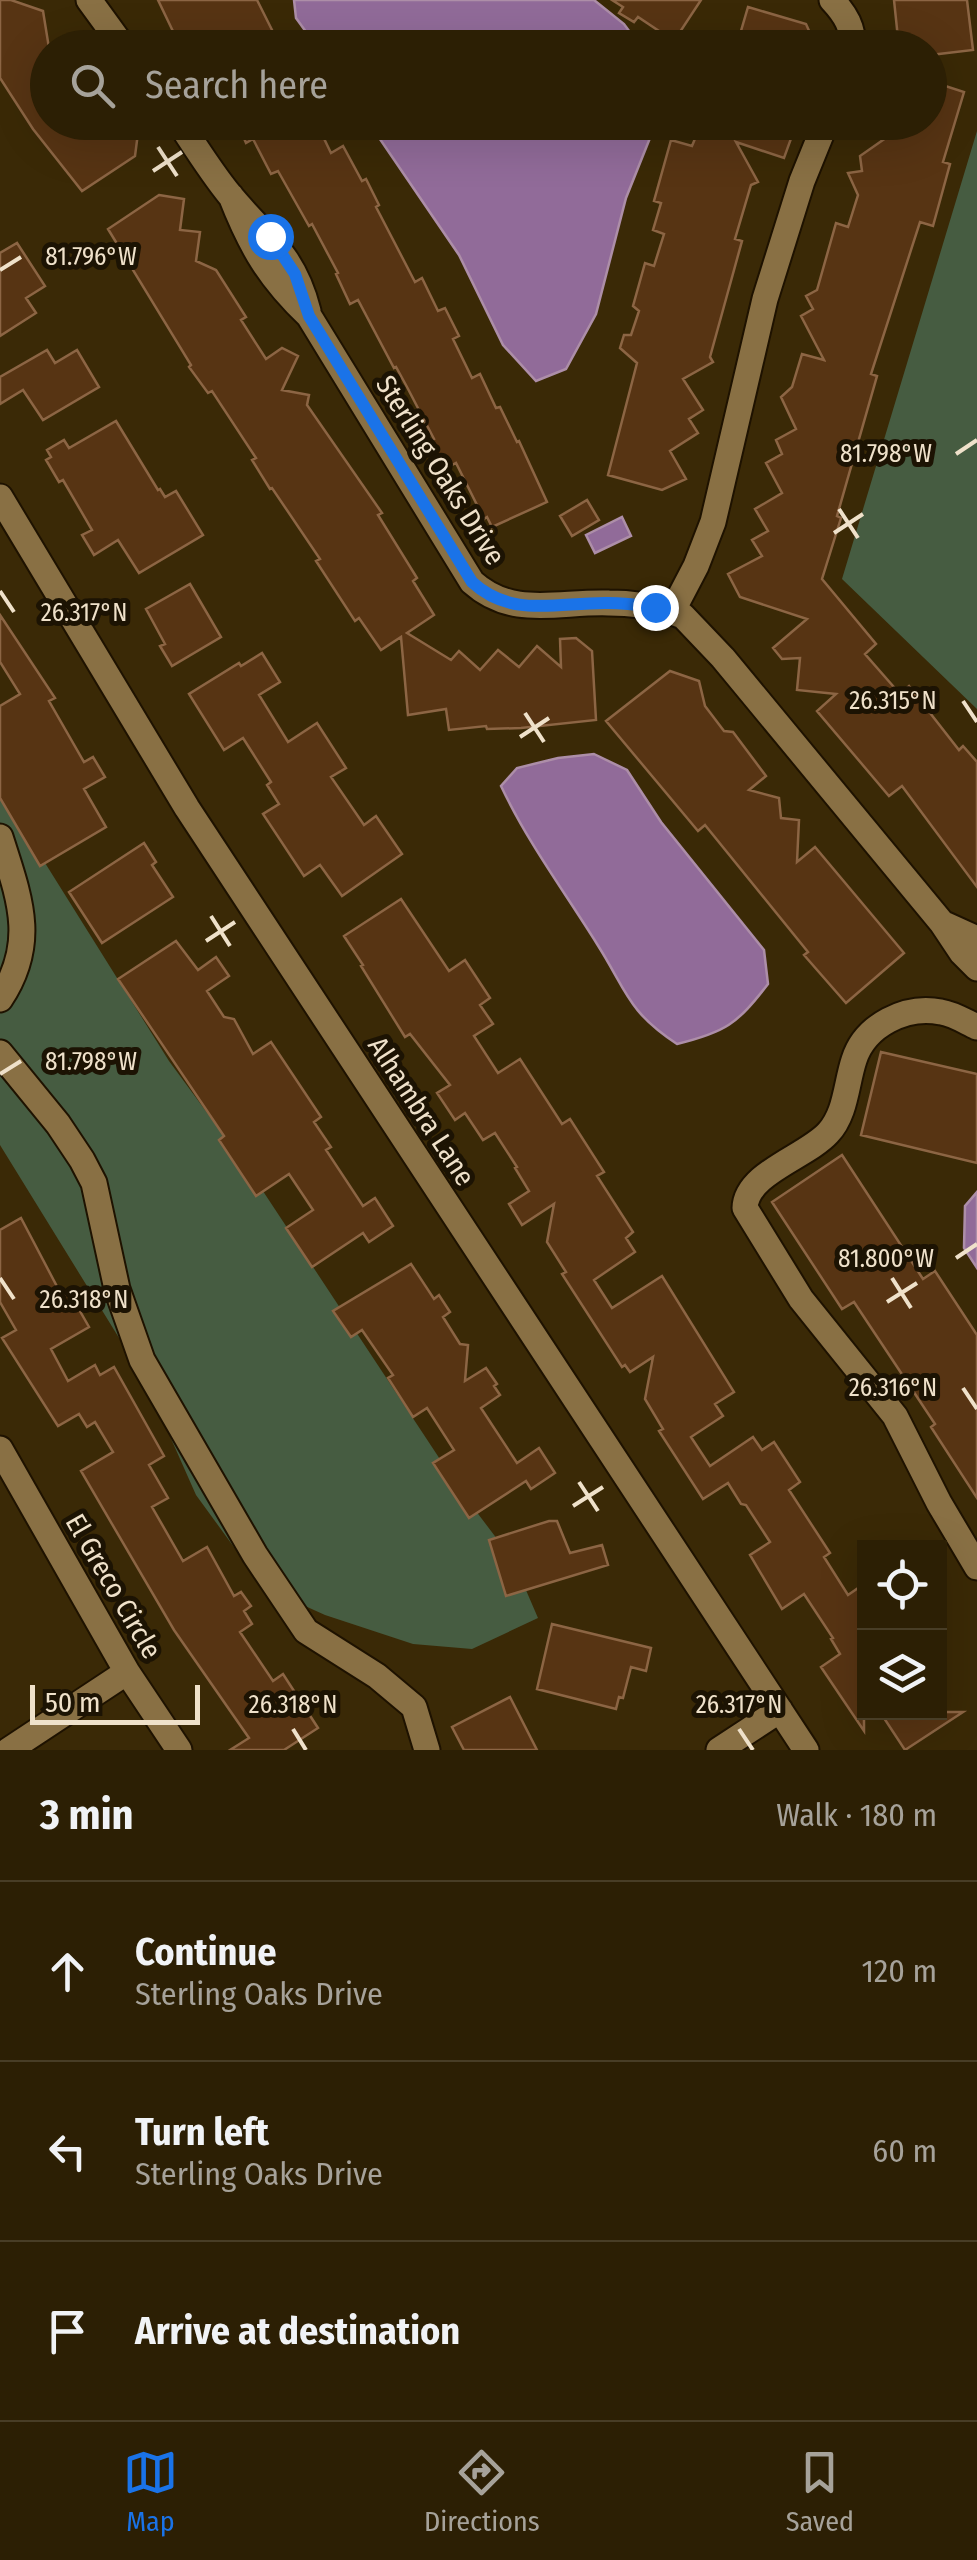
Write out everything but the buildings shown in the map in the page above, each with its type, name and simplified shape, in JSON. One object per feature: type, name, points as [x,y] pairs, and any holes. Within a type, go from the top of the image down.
[{"type":"street","points":[[89,0],[111,30]]},
{"type":"street","points":[[832,0],[852,30]]},
{"type":"street","name":"Sterling Oaks Drive","points":[[192,140],[231,196],[270,236],[287,261],[309,316],[386,438],[463,572],[481,591],[519,607],[608,602],[672,612]]},
{"type":"street","points":[[819,140],[765,299],[712,522],[696,566],[672,612],[682,616],[723,658],[977,968]]},
{"type":"street","name":"Alhambra Lane","points":[[0,497],[187,808],[806,1750]]},
{"type":"street","points":[[0,837],[21,908],[24,937],[17,970],[0,999]]},
{"type":"street","points":[[942,923],[977,939]]},
{"type":"street","points":[[977,1027],[940,1011],[917,1011],[874,1028],[854,1059],[842,1111],[832,1129],[818,1143],[753,1184],[746,1208],[801,1299],[895,1416],[939,1504],[977,1567]]},
{"type":"street","points":[[0,1053],[58,1124],[94,1183],[118,1288],[142,1360],[255,1555],[306,1631],[377,1676],[414,1707],[427,1750]]},
{"type":"street","name":"El Greco Circle","points":[[0,1449],[127,1672],[180,1750]]},
{"type":"street","points":[[9,1750],[127,1672]]},
{"type":"street","points":[[719,1750],[780,1710]]},
{"type":"green space","points":[[977,131],[977,709],[842,579]]},
{"type":"green space","points":[[0,791],[169,1061],[247,1167],[463,1494],[513,1560],[538,1618],[472,1649],[413,1644],[325,1615],[263,1587],[196,1495],[145,1380],[0,1145]]},
{"type":"shaded area","points":[[294,0],[594,0],[628,30],[305,30],[296,18]]},
{"type":"shaded area","points":[[381,140],[649,140],[626,198],[596,314],[566,369],[536,381],[503,345],[459,255]]},
{"type":"shaded area","points":[[622,517],[631,536],[595,553],[586,535]]},
{"type":"shaded area","points":[[594,754],[627,770],[661,822],[764,950],[768,984],[739,1017],[708,1035],[677,1044],[638,1010],[501,786],[517,768]]},
{"type":"shaded area","points":[[977,1192],[977,1268],[964,1248],[965,1206]]},
{"type":"route","points":[[270,236],[295,274],[309,316],[386,438],[463,572],[481,591],[519,607],[608,602],[655,607]]}]
